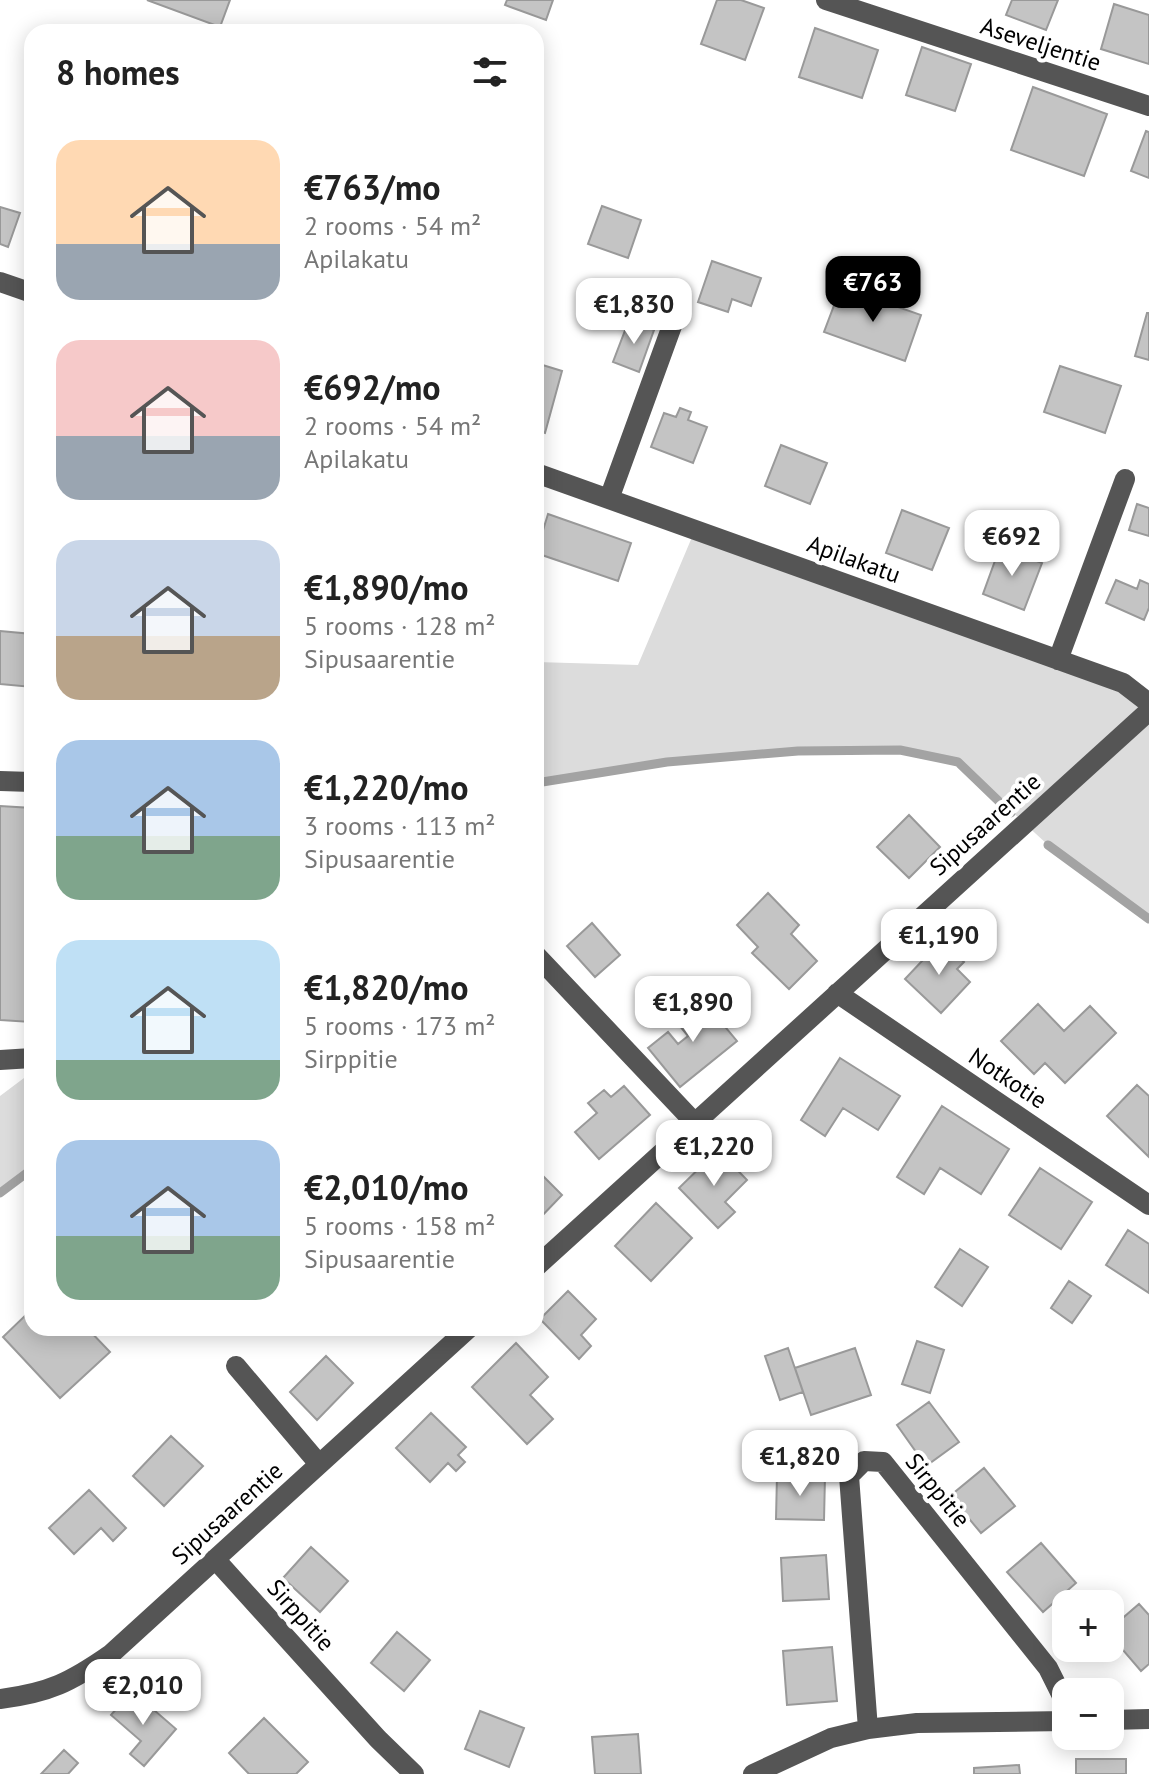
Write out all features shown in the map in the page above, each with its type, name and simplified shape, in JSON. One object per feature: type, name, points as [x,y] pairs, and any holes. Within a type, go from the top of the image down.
[{"type":"street","name":"Aseveljentie","points":[[826,0],[1149,106]]},
{"type":"street","points":[[0,282],[24,290]]},
{"type":"street","points":[[609,499],[677,312]]},
{"type":"street","name":"Apilakatu","points":[[544,476],[1123,683],[1149,703]]},
{"type":"street","points":[[1058,660],[1125,479]]},
{"type":"street","name":"Sipusaarentie","points":[[544,1260],[1149,711]]},
{"type":"street","points":[[0,781],[24,782]]},
{"type":"street","points":[[544,963],[695,1123]]},
{"type":"street","name":"Notkotie","points":[[837,993],[1149,1205]]},
{"type":"street","points":[[0,1060],[24,1058]]},
{"type":"street","name":"Sipusaarentie","points":[[0,1699],[45,1691],[78,1677],[111,1654],[460,1336]]},
{"type":"street","points":[[236,1366],[319,1464]]},
{"type":"street","name":"Sirppitie","points":[[868,1729],[849,1476],[864,1461],[883,1462],[1053,1678]]},
{"type":"street","name":"Sirppitie","points":[[215,1559],[378,1739],[414,1774]]},
{"type":"street","points":[[1124,1720],[1149,1719]]},
{"type":"street","points":[[753,1774],[831,1738],[868,1729],[917,1723],[1052,1721]]},
{"type":"shaded area","points":[[695,530],[1149,703],[1149,919],[1048,845],[958,762],[900,750],[798,751],[667,762],[544,782],[544,662],[638,665]]},
{"type":"shaded area","points":[[24,1078],[24,1175],[0,1193],[0,1096]]},
{"type":"building","points":[[147,0],[230,0],[221,24],[212,24]]},
{"type":"building","points":[[507,0],[553,0],[546,20],[505,5]]},
{"type":"building","points":[[717,0],[741,0],[764,8],[745,60],[701,44]]},
{"type":"building","points":[[1012,0],[1058,0],[1046,30],[1006,15]]},
{"type":"building","points":[[1114,4],[1149,15],[1149,64],[1101,49]]},
{"type":"building","points":[[815,28],[878,50],[862,98],[799,77]]},
{"type":"building","points":[[922,47],[971,64],[955,111],[906,95]]},
{"type":"building","points":[[1033,87],[1107,114],[1084,176],[1011,150]]},
{"type":"building","points":[[1146,131],[1149,132],[1149,178],[1131,171]]},
{"type":"building","points":[[602,206],[641,220],[628,258],[588,244]]},
{"type":"building","points":[[0,207],[20,213],[8,247],[0,244]]},
{"type":"building","points":[[712,261],[761,278],[751,306],[732,299],[728,312],[698,302]]},
{"type":"building","points":[[841,287],[921,315],[905,361],[824,332]]},
{"type":"building","points":[[1149,313],[1149,360],[1135,356]]},
{"type":"building","points":[[629,320],[654,330],[639,372],[613,362]]},
{"type":"building","points":[[544,365],[562,371],[544,433]]},
{"type":"building","points":[[1060,366],[1121,386],[1105,433],[1044,412]]},
{"type":"building","points":[[680,408],[691,412],[688,420],[707,427],[693,463],[651,447],[664,413],[676,417]]},
{"type":"building","points":[[781,445],[827,463],[810,504],[765,486]]},
{"type":"building","points":[[1137,504],[1149,508],[1149,536],[1129,530]]},
{"type":"building","points":[[902,510],[949,528],[932,570],[886,553]]},
{"type":"building","points":[[548,514],[631,543],[618,581],[544,556],[544,527]]},
{"type":"building","points":[[1000,547],[1042,563],[1024,610],[983,594]]},
{"type":"building","points":[[1116,580],[1137,589],[1140,580],[1149,584],[1149,608],[1144,620],[1106,603]]},
{"type":"building","points":[[0,631],[24,633],[24,686],[0,684]]},
{"type":"building","points":[[0,806],[24,808],[24,1022],[0,1020]]},
{"type":"building","points":[[909,815],[940,847],[909,878],[877,847]]},
{"type":"building","points":[[768,893],[799,925],[791,934],[817,961],[789,989],[752,953],[758,947],[737,925]]},
{"type":"building","points":[[592,923],[620,955],[595,977],[567,946]]},
{"type":"building","points":[[941,941],[964,962],[957,969],[970,982],[941,1013],[905,979]]},
{"type":"building","points":[[701,998],[737,1041],[680,1087],[648,1048],[668,1032],[678,1044],[688,1036],[675,1020]]},
{"type":"building","points":[[1038,1004],[1064,1031],[1090,1006],[1116,1033],[1065,1083],[1045,1063],[1034,1074],[1001,1041]]},
{"type":"building","points":[[840,1058],[900,1096],[878,1130],[843,1108],[825,1136],[801,1120]]},
{"type":"building","points":[[1137,1085],[1149,1096],[1149,1157],[1107,1116]]},
{"type":"building","points":[[624,1086],[650,1115],[599,1159],[575,1132],[597,1113],[588,1103],[604,1090],[611,1097]]},
{"type":"building","points":[[942,1106],[1009,1149],[981,1194],[940,1168],[924,1194],[897,1177]]},
{"type":"building","points":[[718,1150],[747,1180],[725,1202],[735,1212],[718,1228],[679,1188]]},
{"type":"building","points":[[1040,1168],[1092,1202],[1061,1249],[1009,1215]]},
{"type":"building","points":[[544,1177],[562,1195],[544,1214]]},
{"type":"building","points":[[656,1203],[692,1238],[651,1281],[615,1246]]},
{"type":"building","points":[[1128,1230],[1149,1244],[1149,1293],[1106,1265]]},
{"type":"building","points":[[960,1249],[988,1267],[962,1306],[935,1287]]},
{"type":"building","points":[[1069,1281],[1091,1296],[1072,1323],[1051,1308]]},
{"type":"building","points":[[568,1291],[596,1319],[581,1335],[591,1346],[579,1359],[544,1323],[544,1315]]},
{"type":"building","points":[[24,1317],[24,1336],[95,1336],[110,1352],[60,1398],[3,1337]]},
{"type":"building","points":[[917,1341],[944,1350],[930,1393],[902,1384]]},
{"type":"building","points":[[516,1343],[548,1377],[530,1395],[553,1419],[527,1444],[472,1387]]},
{"type":"building","points":[[788,1348],[803,1392],[780,1400],[765,1356]]},
{"type":"building","points":[[855,1348],[871,1395],[811,1415],[795,1368]]},
{"type":"building","points":[[326,1356],[353,1383],[317,1420],[290,1392]]},
{"type":"building","points":[[929,1402],[959,1442],[926,1466],[897,1425]]},
{"type":"building","points":[[431,1413],[466,1447],[458,1455],[465,1462],[456,1471],[448,1463],[430,1482],[396,1448]]},
{"type":"building","points":[[171,1436],[203,1466],[164,1506],[133,1476]]},
{"type":"building","points":[[984,1468],[1015,1506],[981,1533],[950,1496]]},
{"type":"building","points":[[777,1475],[825,1476],[824,1520],[776,1519]]},
{"type":"building","points":[[89,1490],[126,1528],[113,1541],[101,1528],[74,1554],[49,1528]]},
{"type":"building","points":[[1041,1543],[1076,1583],[1068,1590],[1052,1590],[1052,1604],[1043,1612],[1007,1572]]},
{"type":"building","points":[[311,1547],[348,1581],[320,1612],[283,1578]]},
{"type":"building","points":[[826,1555],[829,1599],[783,1601],[781,1558]]},
{"type":"building","points":[[1139,1604],[1149,1615],[1149,1664],[1141,1671],[1124,1651],[1124,1617]]},
{"type":"building","points":[[397,1632],[430,1660],[404,1691],[371,1663]]},
{"type":"building","points":[[832,1647],[837,1701],[787,1705],[783,1651]]},
{"type":"building","points":[[132,1691],[176,1729],[144,1766],[130,1754],[141,1741],[111,1715]]},
{"type":"building","points":[[480,1711],[524,1728],[509,1767],[465,1749]]},
{"type":"building","points":[[264,1718],[308,1762],[296,1774],[249,1774],[229,1753]]},
{"type":"building","points":[[638,1734],[641,1774],[595,1774],[592,1737]]},
{"type":"building","points":[[64,1750],[78,1763],[68,1774],[41,1774]]},
{"type":"building","points":[[1076,1759],[1126,1759],[1126,1774],[1076,1774]]},
{"type":"building","points":[[1019,1765],[1020,1774],[974,1774],[974,1768]]},
{"type":"waterway","points":[[544,782],[667,762],[798,751],[900,750],[958,762],[1011,813]]},
{"type":"waterway","points":[[1048,845],[1149,919]]},
{"type":"waterway","points":[[0,1193],[24,1175]]}]
